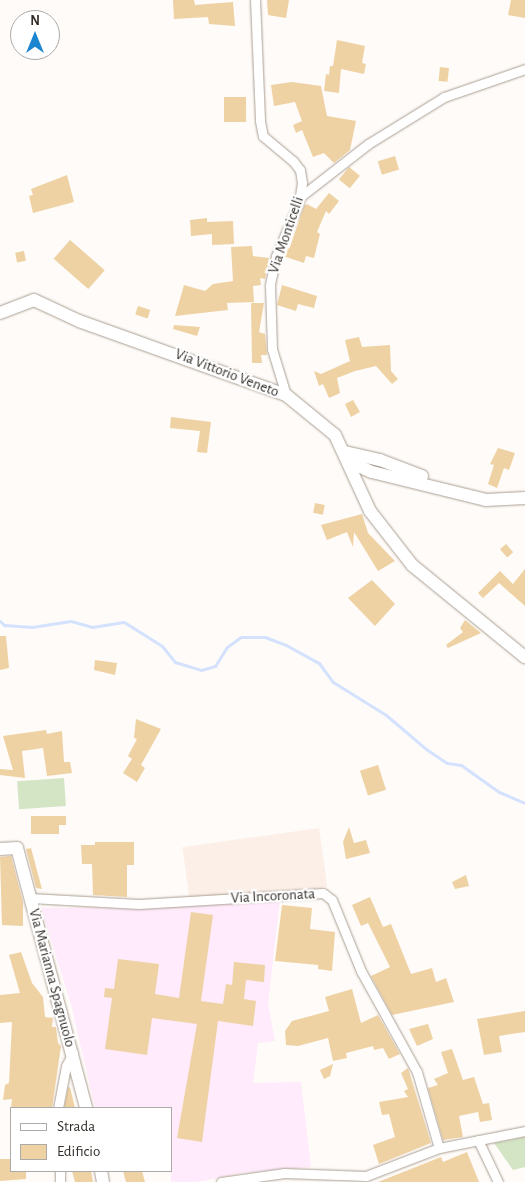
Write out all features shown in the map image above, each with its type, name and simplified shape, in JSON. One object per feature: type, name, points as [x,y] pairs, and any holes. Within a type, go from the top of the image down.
[{"type":"street","name":"Via Monticelli","points":[[255,0],[260,120],[263,136],[300,170],[300,198],[276,256],[270,285],[272,349],[286,395]]},
{"type":"street","points":[[300,198],[368,144],[444,97],[525,69]]},
{"type":"street","name":"Via Vittorio Veneto","points":[[0,313],[34,300],[79,321],[286,395],[335,434],[370,511],[412,565],[525,657]]},
{"type":"street","points":[[335,434],[380,460],[409,472],[507,500]]},
{"type":"street","points":[[346,457],[380,460]]},
{"type":"street","points":[[346,457],[372,472],[453,493],[486,500],[525,498]]},
{"type":"street","name":"Via Marianna Spagnuolo","points":[[0,849],[17,848],[73,1053],[86,1107]]},
{"type":"street","name":"Via Incoronata","points":[[30,898],[139,904],[323,893],[332,900],[361,971],[417,1072],[439,1148]]},
{"type":"street","points":[[58,1107],[66,1066],[73,1053]]},
{"type":"street","points":[[221,1182],[284,1173],[311,1179],[366,1176],[439,1148],[525,1131]]},
{"type":"street","points":[[478,1140],[498,1182]]},
{"type":"shaded area","points":[[319,828],[327,886],[191,906],[182,847]]},
{"type":"shaded area","points":[[280,900],[268,1004],[275,1041],[258,1043],[253,1083],[301,1082],[311,1167],[242,1173],[197,1182],[171,1182],[172,1107],[95,1107],[72,1008],[41,908],[166,907]]},
{"type":"green space","points":[[64,778],[66,806],[19,809],[17,781]]},
{"type":"green space","points":[[525,1137],[525,1167],[513,1170],[494,1143]]},
{"type":"building","points":[[173,0],[194,0],[195,5],[233,2],[235,26],[209,24],[208,17],[174,19]]},
{"type":"building","points":[[267,0],[289,0],[286,18],[268,15]]},
{"type":"building","points":[[511,0],[525,0],[525,18],[508,15]]},
{"type":"building","points":[[337,40],[365,46],[362,63],[366,64],[364,74],[341,69],[339,93],[324,91],[326,74],[329,75],[330,66],[333,66]]},
{"type":"building","points":[[440,67],[449,68],[447,82],[439,81]]},
{"type":"building","points":[[292,82],[321,86],[327,116],[356,121],[350,150],[334,163],[324,153],[313,157],[302,130],[296,133],[293,125],[302,121],[295,102],[274,106],[271,85]]},
{"type":"building","points":[[224,97],[246,97],[246,122],[224,122]]},
{"type":"building","points":[[395,156],[399,169],[382,175],[378,161]]},
{"type":"building","points":[[349,167],[360,176],[350,188],[339,179]]},
{"type":"building","points":[[67,175],[74,202],[33,213],[29,196],[33,195],[31,189]]},
{"type":"building","points":[[329,193],[339,201],[329,214],[326,211],[317,232],[320,234],[314,258],[306,256],[304,263],[283,256],[290,247],[304,206],[307,204],[316,209]]},
{"type":"building","points":[[207,218],[207,222],[233,221],[234,244],[212,245],[212,234],[191,236],[190,220]]},
{"type":"building","points":[[70,240],[105,270],[88,289],[54,259]]},
{"type":"building","points":[[252,246],[253,256],[269,258],[265,279],[260,278],[261,285],[253,286],[254,302],[227,303],[228,310],[175,316],[184,285],[205,291],[213,284],[233,281],[231,247]]},
{"type":"building","points":[[24,251],[26,261],[17,263],[15,253]]},
{"type":"building","points":[[282,285],[317,296],[314,308],[298,304],[296,311],[277,305]]},
{"type":"building","points":[[251,303],[264,303],[259,332],[265,334],[267,355],[261,355],[262,363],[252,363]]},
{"type":"building","points":[[138,306],[150,310],[148,319],[135,315]]},
{"type":"building","points":[[174,325],[200,327],[197,336],[173,329]]},
{"type":"building","points":[[359,337],[362,347],[390,345],[391,371],[398,379],[392,384],[376,366],[355,371],[337,378],[340,393],[329,398],[323,384],[319,386],[314,371],[321,374],[350,361],[345,340]]},
{"type":"building","points":[[353,400],[360,412],[351,417],[345,404]]},
{"type":"building","points":[[171,417],[211,422],[207,453],[197,452],[200,431],[170,428]]},
{"type":"building","points":[[498,448],[515,453],[509,470],[504,468],[497,488],[488,484],[494,465],[490,464]]},
{"type":"building","points":[[315,503],[325,505],[323,515],[313,513]]},
{"type":"building","points":[[362,514],[368,533],[395,561],[378,571],[354,532],[353,547],[347,532],[327,540],[321,525]]},
{"type":"building","points":[[506,544],[513,552],[507,558],[500,549]]},
{"type":"building","points":[[525,569],[525,606],[499,583],[483,598],[478,593],[500,571],[513,584]]},
{"type":"building","points":[[372,580],[395,604],[375,626],[348,598]]},
{"type":"building","points":[[465,620],[481,633],[448,648],[446,645],[463,632],[460,628]]},
{"type":"building","points":[[0,636],[6,636],[9,668],[0,670]]},
{"type":"building","points":[[95,660],[117,663],[115,675],[94,670]]},
{"type":"building","points":[[136,719],[161,729],[141,765],[145,768],[137,782],[123,773],[132,759],[128,756],[137,739],[134,738]]},
{"type":"building","points":[[46,730],[47,734],[62,731],[64,762],[70,762],[72,773],[47,776],[43,748],[22,751],[25,778],[0,775],[0,769],[13,770],[3,736]]},
{"type":"building","points":[[378,765],[386,790],[368,796],[360,771]]},
{"type":"building","points":[[31,816],[66,816],[66,825],[59,825],[59,834],[31,834]]},
{"type":"building","points":[[349,827],[354,843],[366,840],[370,853],[346,859],[343,842]]},
{"type":"building","points":[[95,842],[134,842],[134,865],[127,865],[127,897],[93,895],[92,864],[82,864],[81,845],[95,845]]},
{"type":"building","points":[[31,848],[42,889],[36,888],[26,849]]},
{"type":"building","points":[[11,856],[23,902],[23,926],[2,925],[0,857]]},
{"type":"building","points":[[466,875],[469,886],[455,889],[452,882]]},
{"type":"building","points":[[370,897],[383,927],[391,924],[411,974],[432,968],[436,982],[446,978],[454,1002],[392,1015],[371,976],[390,967],[368,923],[361,926],[352,905]]},
{"type":"building","points":[[282,905],[312,908],[310,929],[335,932],[332,971],[318,969],[318,965],[275,961]]},
{"type":"building","points":[[191,912],[213,915],[201,1001],[223,1004],[226,984],[232,985],[234,962],[265,965],[264,982],[246,980],[244,999],[256,1001],[253,1026],[218,1021],[202,1142],[177,1138],[197,1024],[152,1018],[147,1055],[105,1049],[112,998],[104,997],[105,988],[114,989],[118,959],[159,964],[155,994],[179,998]]},
{"type":"building","points":[[21,952],[32,983],[43,997],[45,1017],[53,1018],[52,1027],[56,1027],[58,1043],[61,1046],[52,1107],[11,1107],[12,1099],[3,1100],[5,1085],[9,1083],[12,1022],[0,1023],[0,995],[20,993],[9,955]]},
{"type":"building","points":[[352,989],[361,1023],[378,1015],[400,1054],[389,1059],[383,1048],[374,1050],[373,1046],[346,1053],[347,1058],[333,1061],[328,1038],[298,1046],[286,1045],[285,1031],[292,1021],[329,1011],[325,997]]},
{"type":"building","points":[[525,1011],[525,1032],[499,1036],[502,1052],[484,1055],[477,1019]]},
{"type":"building","points":[[428,1024],[433,1039],[417,1046],[409,1029]]},
{"type":"building","points":[[452,1049],[463,1080],[474,1077],[483,1104],[489,1103],[492,1120],[480,1122],[478,1112],[459,1116],[463,1137],[443,1140],[428,1088],[438,1085],[434,1079],[448,1073],[441,1052]]},
{"type":"building","points":[[333,1064],[330,1076],[324,1079],[320,1070]]},
{"type":"building","points":[[408,1068],[431,1143],[379,1164],[373,1145],[395,1137],[389,1114],[382,1115],[379,1102],[408,1097],[404,1091],[408,1089],[401,1073]]},
{"type":"building","points":[[70,1087],[75,1107],[64,1107],[68,1088]]},
{"type":"building","points":[[467,1152],[479,1182],[378,1182],[441,1157],[443,1162]]},
{"type":"building","points":[[0,1159],[10,1159],[10,1172],[26,1172],[26,1179],[0,1181]]},
{"type":"building","points":[[72,1172],[91,1172],[93,1182],[75,1182]]},
{"type":"building","points":[[123,1172],[142,1172],[145,1182],[126,1182]]},
{"type":"waterway","points":[[0,621],[4,625],[32,627],[71,621],[92,627],[124,622],[162,646],[175,662],[201,670],[215,666],[227,647],[241,637],[265,637],[286,645],[319,663],[333,682],[386,715],[426,749],[447,763],[461,765],[499,792],[525,803]]}]
